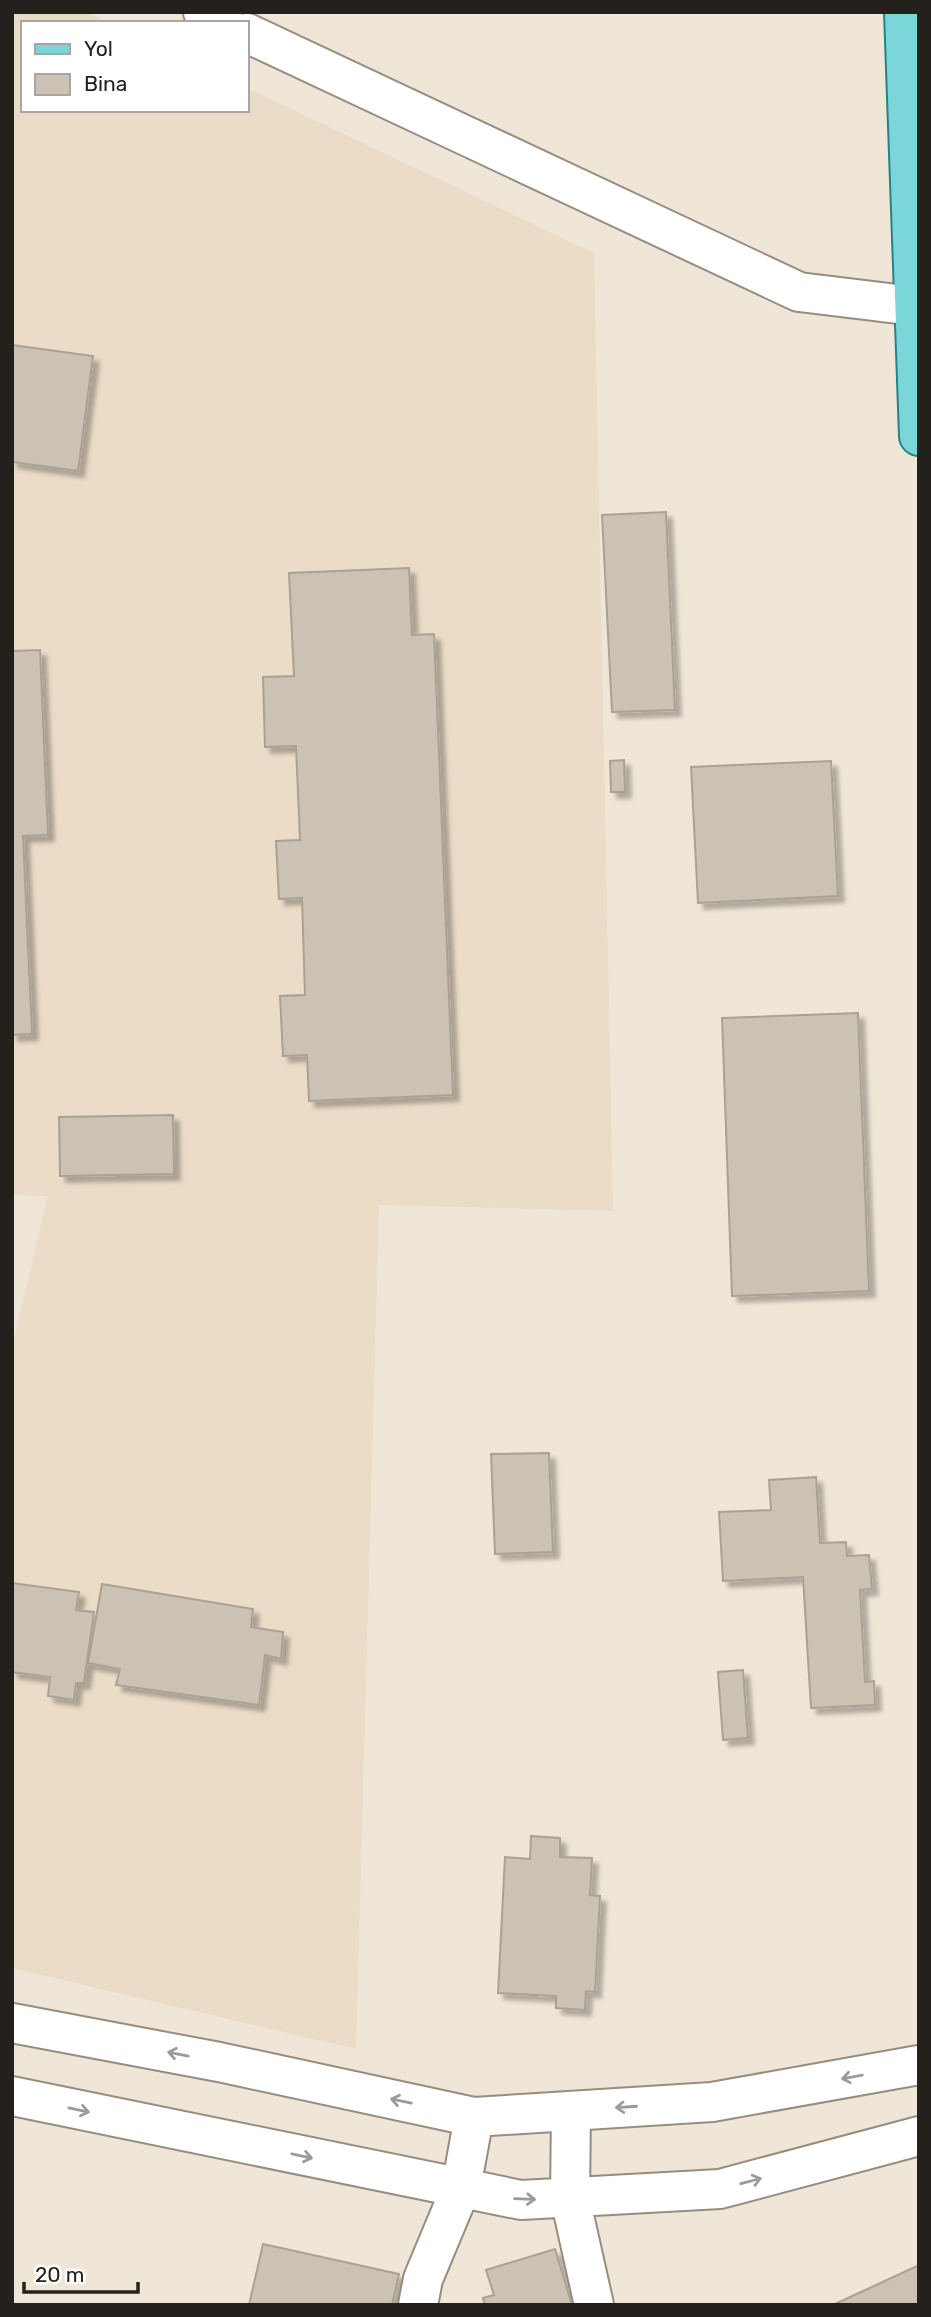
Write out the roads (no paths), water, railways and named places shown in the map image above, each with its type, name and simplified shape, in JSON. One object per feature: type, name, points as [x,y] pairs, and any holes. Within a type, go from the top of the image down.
[{"type":"main road","points":[[904,12],[919,436]]},
{"type":"street","points":[[203,12],[221,21]]},
{"type":"street","points":[[248,33],[799,292],[914,306]]},
{"type":"street","points":[[12,2023],[219,2062],[474,2117],[712,2102],[919,2065]]},
{"type":"street","points":[[12,2096],[521,2200],[720,2189],[919,2136]]},
{"type":"street","points":[[572,2110],[570,2198],[594,2305]]},
{"type":"street","points":[[418,2305],[422,2279],[461,2188],[474,2117]]}]
